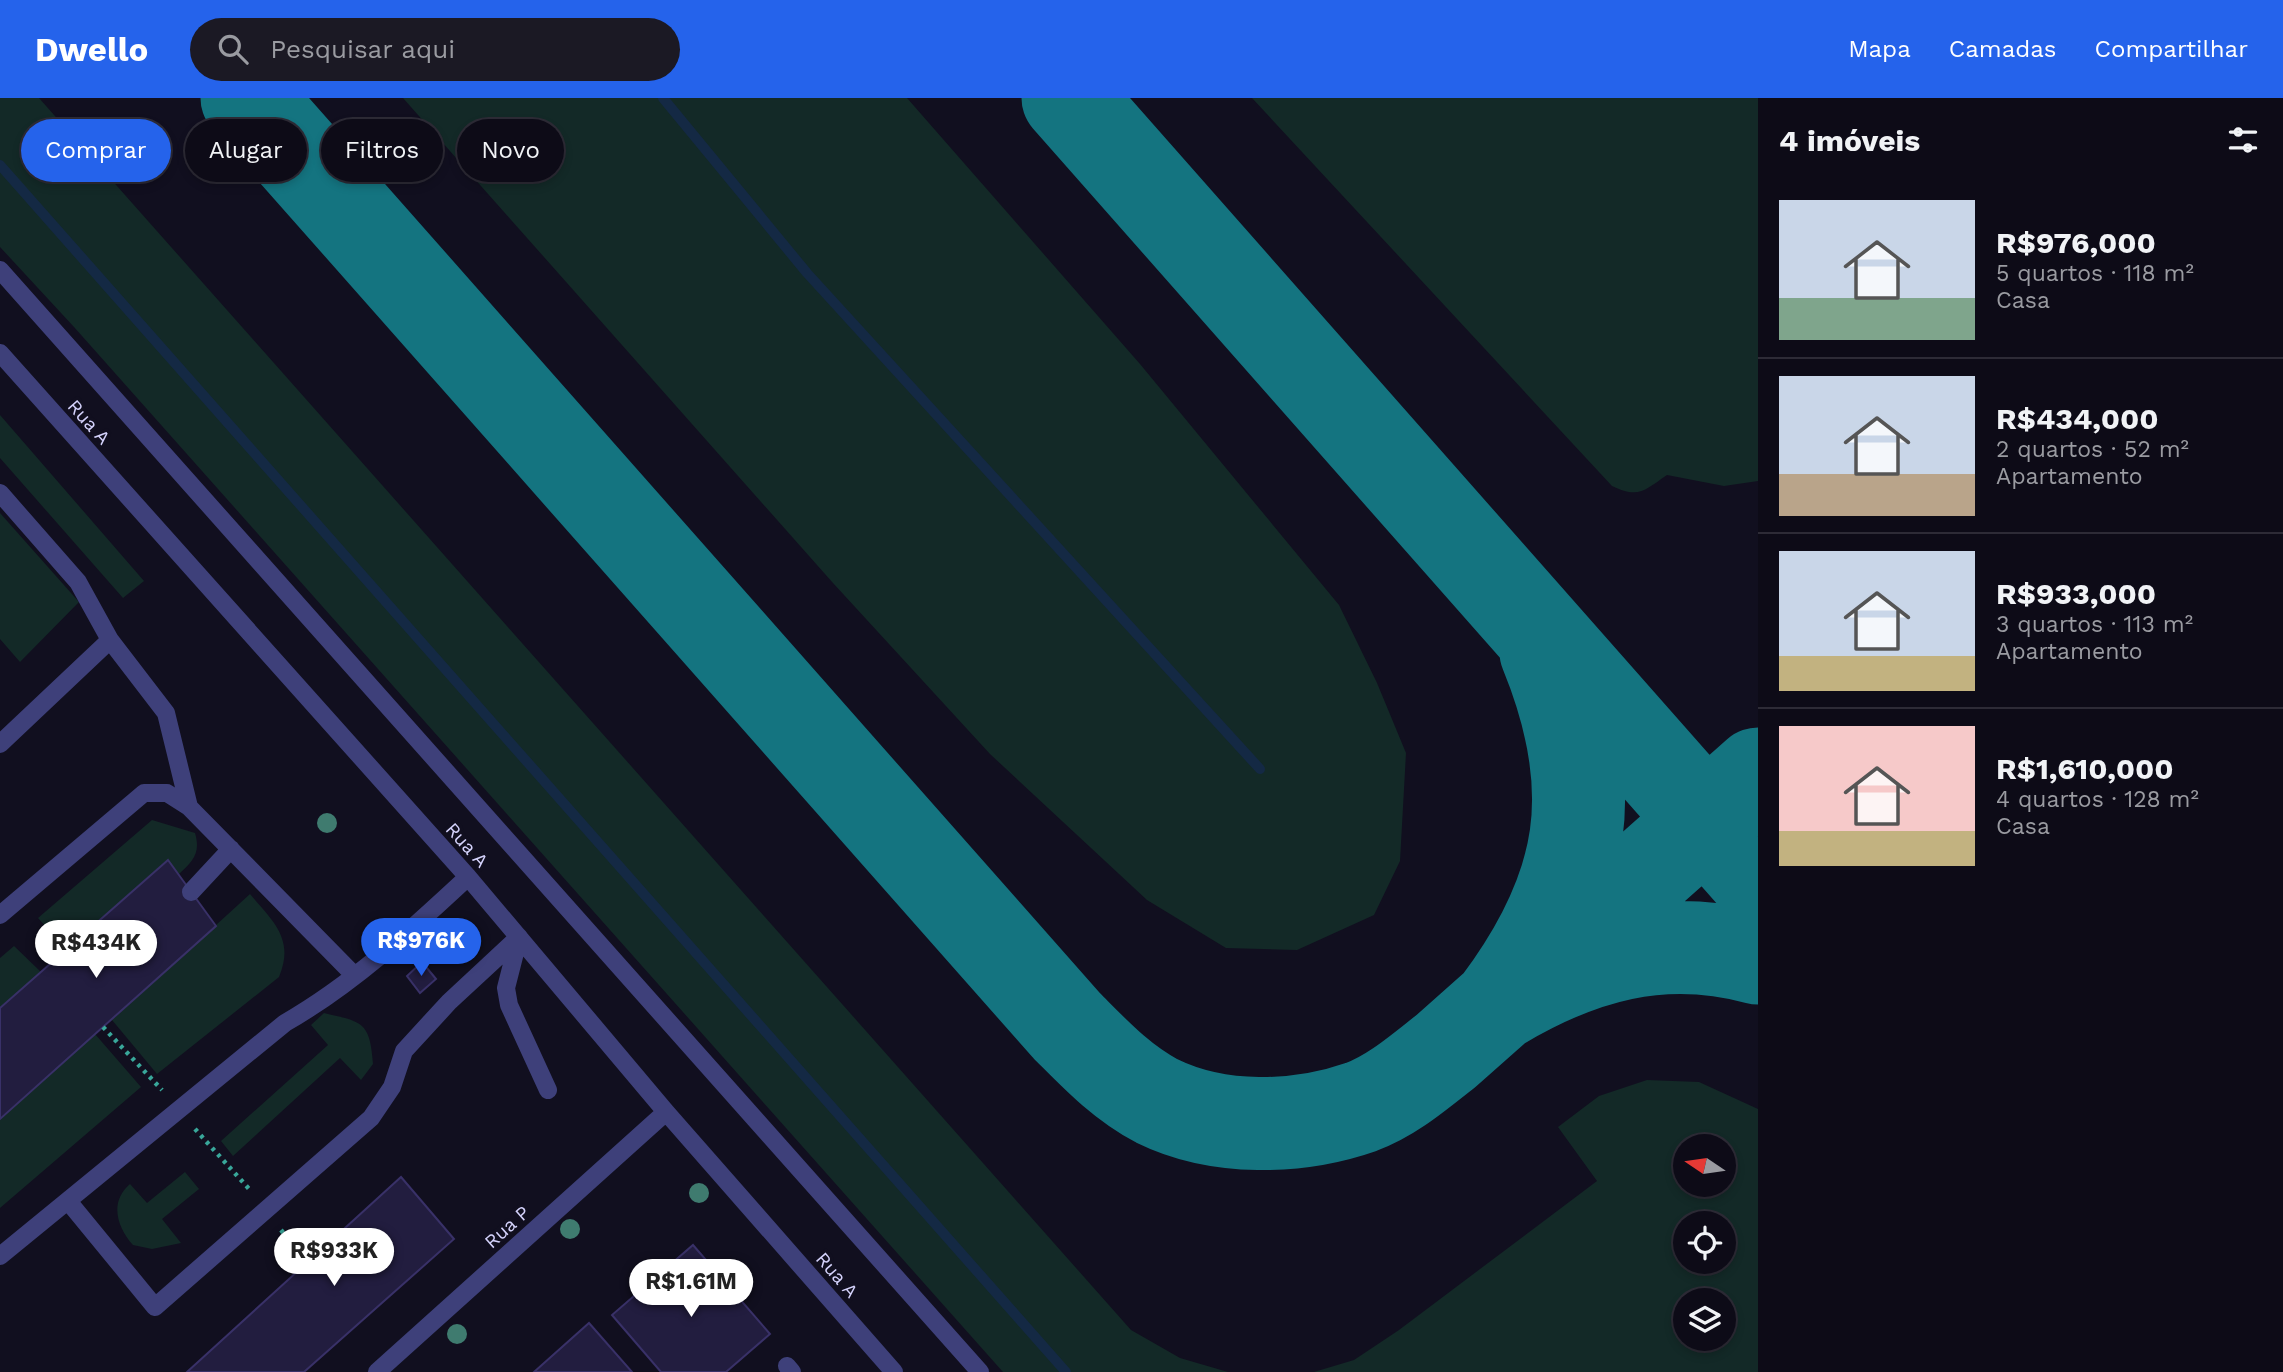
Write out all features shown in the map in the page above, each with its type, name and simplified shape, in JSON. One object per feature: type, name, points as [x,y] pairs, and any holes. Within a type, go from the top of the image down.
[{"type":"lane","points":[[0,270],[980,1372]]},
{"type":"lane","name":"Rua A","points":[[0,353],[468,877],[666,1112],[894,1372]]},
{"type":"lane","points":[[0,493],[78,582],[110,640],[166,713],[189,807]]},
{"type":"lane","points":[[0,744],[110,640]]},
{"type":"lane","points":[[0,915],[144,793],[167,793],[189,807],[354,975]]},
{"type":"lane","points":[[191,892],[231,849]]},
{"type":"lane","points":[[0,1256],[285,1023],[399,941],[468,877]]},
{"type":"lane","points":[[519,937],[506,988],[509,1005],[548,1090]]},
{"type":"lane","points":[[68,1201],[155,1307],[371,1118],[392,1087],[404,1051],[449,1002],[519,937]]},
{"type":"lane","name":"Rua P","points":[[377,1372],[666,1112]]},
{"type":"path","points":[[103,1027],[180,1109],[307,1262]]},
{"type":"green space","points":[[0,98],[39,98],[58,119],[21,119],[21,182],[113,182],[1131,1330],[1180,1358],[1228,1372],[1003,1372],[0,247]]},
{"type":"green space","points":[[403,98],[907,98],[1140,364],[1339,605],[1377,683],[1406,753],[1400,861],[1374,915],[1297,950],[1226,948],[1147,900],[990,754],[833,583],[477,182],[564,182],[564,119],[457,119],[457,159],[443,143],[443,119],[422,119]]},
{"type":"green space","points":[[1252,98],[1758,98],[1758,481],[1724,486],[1667,475],[1641,491],[1629,492],[1612,486]]},
{"type":"green space","points":[[0,415],[144,581],[123,598],[0,458]]},
{"type":"green space","points":[[0,513],[79,602],[20,662],[0,639]]},
{"type":"green space","points":[[152,820],[195,833],[197,846],[192,861],[178,875],[167,860],[55,960],[37,938],[47,928],[38,918]]},
{"type":"green space","points":[[250,894],[274,922],[283,941],[283,964],[279,977],[157,1074],[112,1020]]},
{"type":"green space","points":[[14,946],[41,972],[0,1008],[0,958]]},
{"type":"green space","points":[[324,1013],[362,1026],[369,1039],[373,1064],[361,1080],[340,1058],[233,1156],[221,1141],[328,1045],[311,1025]]},
{"type":"green space","points":[[95,1034],[141,1087],[0,1208],[0,1119]]},
{"type":"green space","points":[[1647,1080],[1699,1082],[1758,1109],[1758,1372],[1314,1372],[1354,1360],[1399,1330],[1597,1181],[1558,1127],[1599,1096]]},
{"type":"green space","points":[[185,1172],[199,1189],[162,1219],[181,1243],[152,1249],[133,1245],[119,1223],[118,1206],[123,1191],[130,1184],[147,1203]]},
{"type":"building","points":[[168,860],[216,926],[0,1119],[0,1008]]},
{"type":"building","points":[[422,962],[436,979],[420,993],[407,976]]},
{"type":"building","points":[[401,1177],[454,1239],[304,1372],[187,1372]]},
{"type":"building","points":[[693,1245],[770,1334],[726,1372],[661,1372],[612,1315]]},
{"type":"building","points":[[589,1323],[632,1372],[534,1372]]},
{"type":"waterway","points":[[663,98],[807,273],[1260,769]]},
{"type":"waterway","points":[[0,165],[1066,1372]]},
{"type":"taxiway","points":[[247,98],[1067,1026],[1120,1076],[1157,1101],[1206,1118],[1258,1124],[1311,1120],[1361,1107],[1384,1096],[1446,1051],[1758,774]]},
{"type":"taxiway","points":[[1068,98],[1758,880]]},
{"type":"taxiway","points":[[1546,652],[1564,702],[1574,748],[1579,793],[1576,836],[1567,878],[1550,920],[1528,962],[1498,1005],[1560,973],[1623,953],[1688,947],[1758,958]]}]
